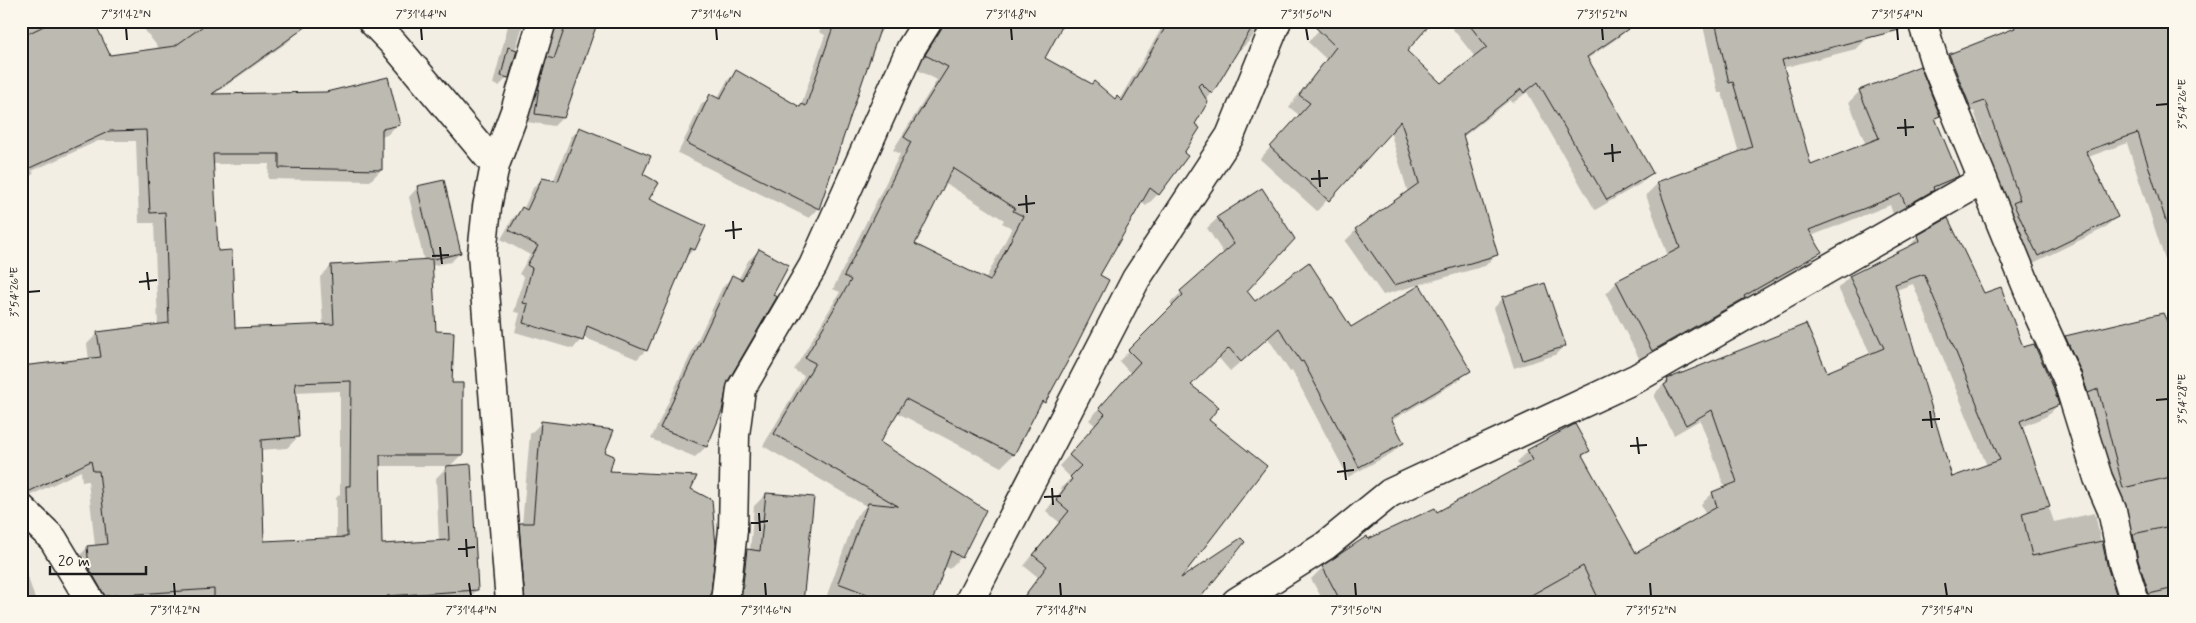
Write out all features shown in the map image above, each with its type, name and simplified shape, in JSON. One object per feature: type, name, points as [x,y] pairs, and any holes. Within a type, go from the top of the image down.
[{"type":"street","points":[[372,21],[394,44],[495,165]]},
{"type":"street","points":[[510,602],[482,254],[486,207],[495,165],[515,112],[542,21]]},
{"type":"street","points":[[725,602],[733,530],[736,435],[741,389],[813,266],[911,48],[928,21]]},
{"type":"street","points":[[969,602],[1136,279],[1230,136],[1277,21]]},
{"type":"street","points":[[1922,21],[1934,60],[2067,378],[2098,478],[2112,510],[2122,564],[2135,602]]},
{"type":"street","points":[[1236,602],[1326,546],[1390,493],[1637,378],[1983,180]]},
{"type":"street","points":[[21,508],[53,539],[91,602]]},
{"type":"building","points":[[54,21],[94,21],[110,55],[175,46],[210,21],[314,21],[212,94],[326,92],[388,77],[400,125],[382,129],[382,170],[279,168],[279,154],[213,154],[218,251],[232,250],[235,328],[334,324],[331,265],[432,259],[436,331],[454,332],[452,383],[463,383],[463,455],[380,455],[382,544],[449,540],[446,466],[471,464],[478,590],[387,596],[387,602],[214,601],[214,589],[105,596],[89,568],[87,546],[107,544],[99,471],[93,471],[91,461],[26,493],[21,493],[21,366],[101,357],[97,332],[169,323],[165,212],[150,213],[146,130],[110,131],[21,172],[21,37]],"holes":[[[351,381],[350,486],[346,486],[347,537],[264,541],[261,440],[299,437],[295,383]]]},
{"type":"building","points":[[567,21],[598,21],[564,118],[535,114],[539,86],[547,57],[554,59]]},
{"type":"building","points":[[835,21],[883,21],[819,209],[687,143],[710,94],[720,99],[736,70],[800,107],[802,104],[806,106]]},
{"type":"building","points":[[944,21],[1065,21],[1045,58],[1092,84],[1094,81],[1115,99],[1117,96],[1122,101],[1169,21],[1256,21],[1212,94],[1201,83],[1198,86],[1208,102],[1195,124],[1200,128],[1184,153],[1188,156],[1159,195],[1150,188],[1100,275],[1109,280],[1076,346],[1045,403],[1042,401],[1014,455],[906,399],[880,442],[986,510],[962,558],[951,551],[932,602],[888,602],[838,583],[868,503],[898,506],[774,434],[815,363],[805,358],[851,280],[844,276],[911,142],[904,137],[948,67],[925,55]],"holes":[[[953,168],[1015,208],[1013,211],[1023,216],[990,281],[915,244]]]},
{"type":"building","points":[[1309,21],[1433,21],[1407,51],[1441,83],[1487,47],[1466,21],[1640,21],[1587,57],[1653,173],[1607,200],[1538,82],[1524,93],[1521,89],[1463,135],[1498,255],[1394,285],[1355,229],[1419,183],[1401,121],[1329,201],[1270,147],[1310,103],[1299,95],[1336,47]]},
{"type":"building","points":[[1715,21],[1898,21],[1899,30],[1782,60],[1811,165],[1879,138],[1859,90],[1920,66],[1940,116],[1935,118],[1959,176],[1933,187],[1934,190],[1906,206],[1901,194],[1809,230],[1822,252],[1652,351],[1616,281],[1680,248],[1657,182],[1752,147],[1733,82],[1729,83]]},
{"type":"building","points":[[2013,21],[2175,21],[2175,230],[2169,231],[2138,133],[2086,151],[2118,217],[2038,256],[2013,203],[2020,200],[1985,101],[1970,106],[1949,54],[2015,28]]},
{"type":"building","points":[[508,47],[517,50],[509,78],[501,76]]},
{"type":"building","points":[[579,127],[651,156],[643,174],[659,183],[649,199],[706,226],[695,250],[690,248],[647,351],[587,326],[583,341],[523,323],[528,304],[523,303],[532,268],[527,265],[538,246],[509,230],[522,207],[527,210],[542,178],[558,181]]},
{"type":"building","points":[[444,180],[461,253],[434,259],[417,186]]},
{"type":"building","points":[[1262,188],[1295,239],[1247,291],[1255,301],[1309,262],[1351,327],[1420,285],[1471,371],[1391,418],[1404,443],[1359,467],[1303,361],[1301,362],[1279,328],[1241,362],[1229,348],[1191,385],[1219,407],[1209,420],[1267,466],[1181,578],[1241,538],[1245,542],[1197,602],[1020,602],[1047,566],[1033,555],[1069,511],[1056,500],[1072,479],[1070,477],[1081,466],[1069,455],[1105,414],[1099,408],[1140,362],[1128,350],[1183,295],[1180,291],[1234,244],[1217,217]]},
{"type":"building","points":[[1948,218],[1984,293],[2001,287],[2023,347],[2034,344],[2052,384],[2059,405],[2020,421],[2050,506],[2022,513],[2032,556],[2102,541],[2108,569],[2118,600],[1600,602],[1583,566],[1519,602],[1341,602],[1322,566],[1367,536],[1368,539],[1435,508],[1437,512],[1533,460],[1527,450],[1575,424],[1590,451],[1582,455],[1636,553],[1717,507],[1712,492],[1737,482],[1712,410],[1686,425],[1664,385],[1668,382],[1667,379],[1806,324],[1827,372],[1884,348],[1849,276],[1920,241],[1918,235]],"holes":[[[1924,274],[2000,460],[1952,477],[1895,284]]]},
{"type":"building","points":[[759,249],[789,265],[773,295],[777,297],[728,381],[722,411],[707,447],[660,428],[732,275],[742,280]]},
{"type":"building","points":[[1545,283],[1566,346],[1523,360],[1502,297]]},
{"type":"building","points":[[2163,313],[2175,338],[2175,476],[2123,488],[2098,389],[2088,393],[2065,336]]},
{"type":"building","points":[[541,421],[614,430],[605,452],[614,456],[610,471],[697,476],[691,489],[712,500],[716,546],[710,602],[525,602],[519,523],[533,523]]},
{"type":"building","points":[[766,493],[814,497],[803,602],[741,602],[747,549],[760,551]]},
{"type":"building","points":[[2175,525],[2175,588],[2149,594],[2138,560],[2133,534]]}]
